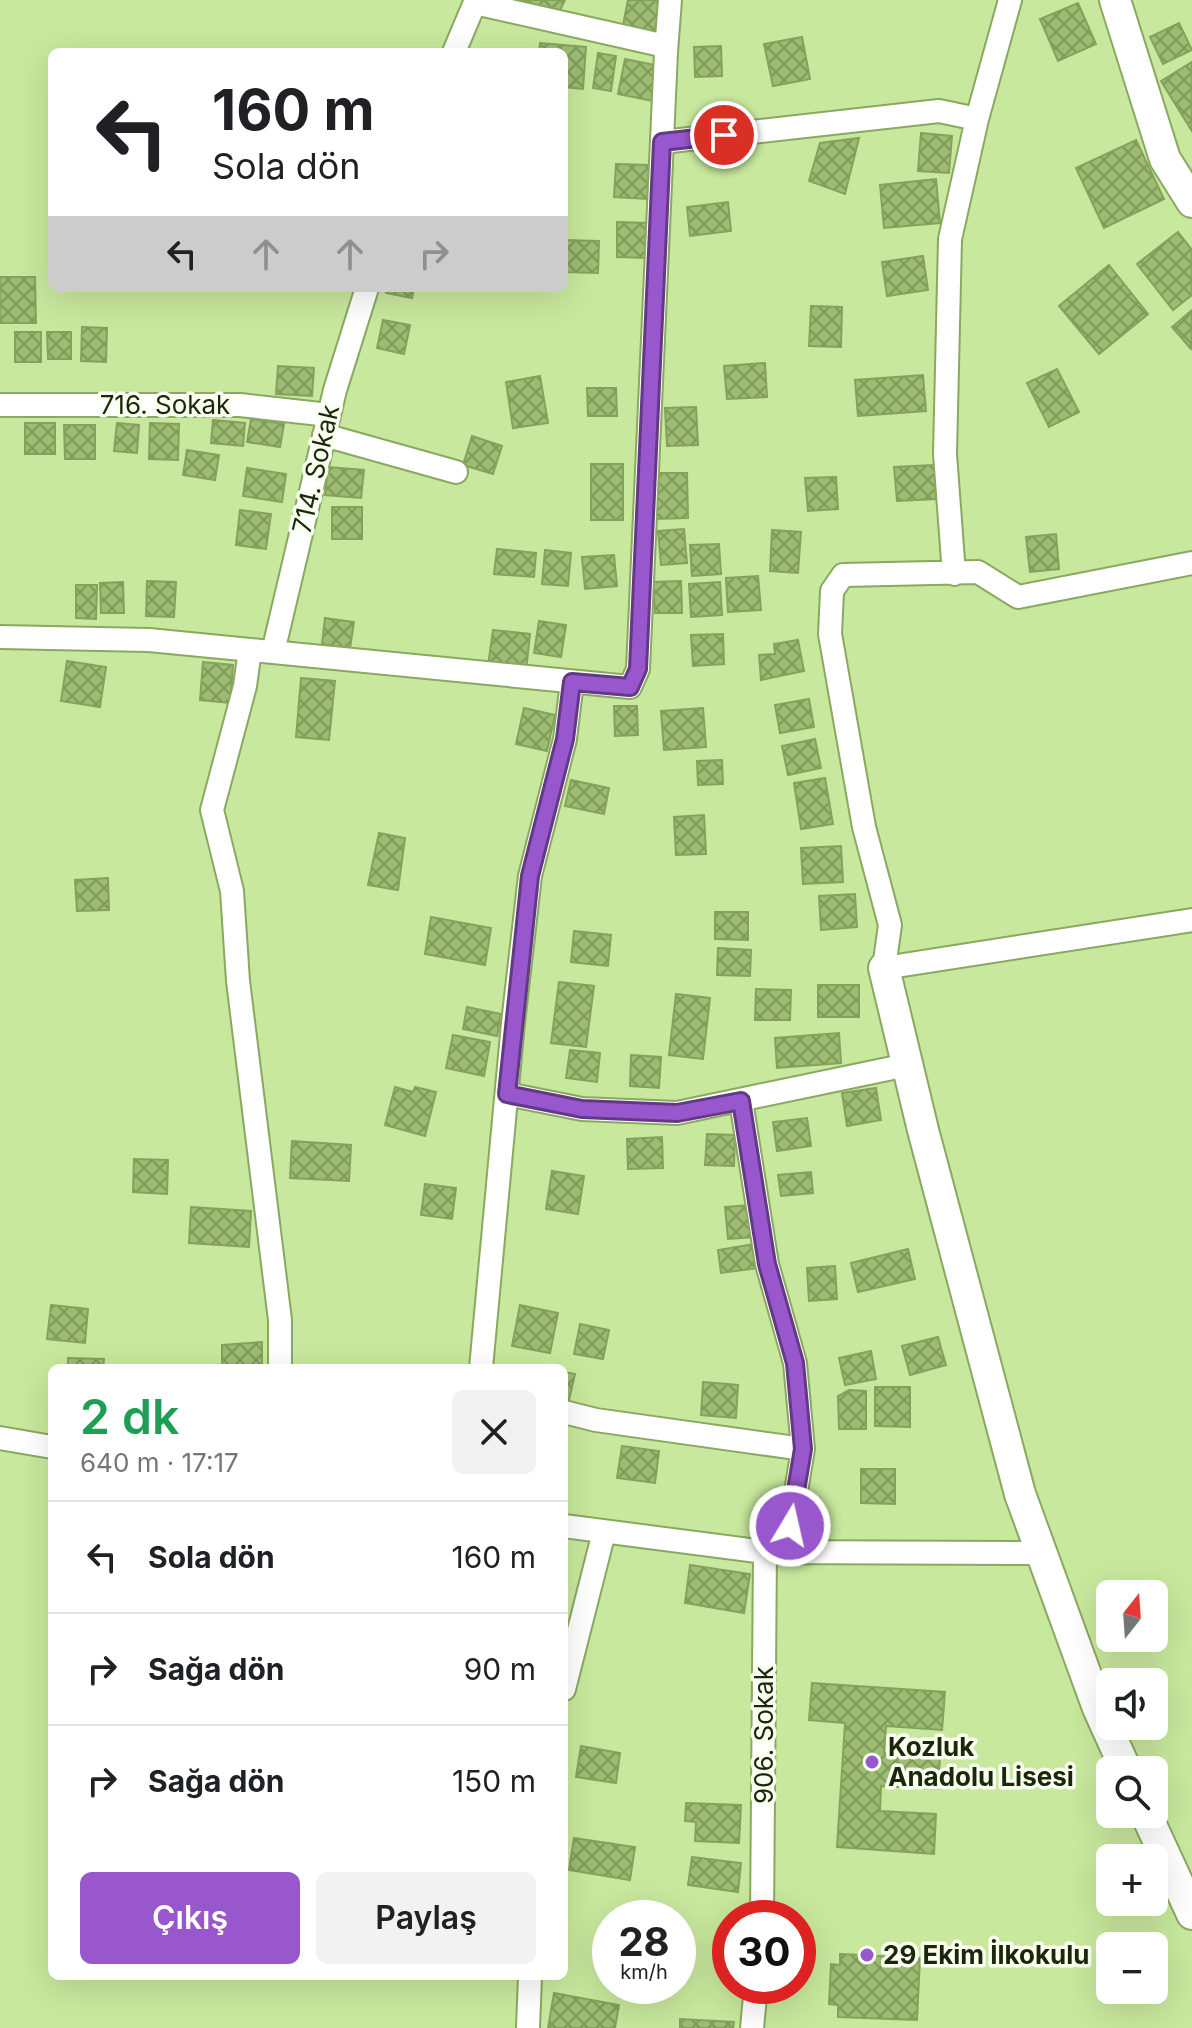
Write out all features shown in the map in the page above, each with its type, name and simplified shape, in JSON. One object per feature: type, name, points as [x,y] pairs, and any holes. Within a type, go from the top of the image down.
[{"type":"street","points":[[0,637],[149,640],[630,687],[638,669],[670,0]]},
{"type":"street","points":[[954,574],[945,454],[950,239],[977,119],[1010,0]]},
{"type":"street","points":[[1115,0],[1165,159],[1192,202]]},
{"type":"street","points":[[456,48],[476,2],[661,45],[666,52]]},
{"type":"street","points":[[662,142],[939,111],[977,119]]},
{"type":"street","name":"714. Sokak","points":[[273,652],[326,425],[366,292]]},
{"type":"street","name":"716. Sokak","points":[[0,405],[240,405],[326,425],[456,472]]},
{"type":"street","points":[[1120,1756],[1098,1708],[1020,1494],[907,1065],[884,968],[890,925],[864,827],[830,634],[832,591],[843,575],[978,572],[1018,597],[1192,563]]},
{"type":"street","points":[[250,650],[245,686],[212,810],[232,891],[238,981],[280,1320],[280,1364]]},
{"type":"street","points":[[481,1364],[530,876],[565,739],[572,682]]},
{"type":"street","points":[[884,968],[1192,920]]},
{"type":"street","points":[[507,1094],[582,1109],[677,1113],[907,1065]]},
{"type":"street","name":"906. Sokak","points":[[741,1101],[767,1264],[795,1363],[803,1449],[776,1552],[763,1900]]},
{"type":"street","points":[[568,1413],[596,1420],[803,1449]]},
{"type":"street","points":[[0,1438],[48,1446]]},
{"type":"street","points":[[568,1527],[776,1552],[1041,1553]]},
{"type":"street","points":[[568,1673],[604,1532]]},
{"type":"street","points":[[1152,1828],[1192,1914]]},
{"type":"street","points":[[528,2028],[530,1980]]},
{"type":"street","points":[[752,2028],[754,2004]]},
{"type":"building","points":[[518,0],[565,0],[556,18]]},
{"type":"building","points":[[628,0],[660,0],[654,35],[622,30]]},
{"type":"building","points":[[1078,3],[1096,44],[1058,61],[1040,19]]},
{"type":"building","points":[[1179,23],[1192,50],[1163,64],[1150,37]]},
{"type":"building","points":[[802,37],[810,79],[773,86],[764,44]]},
{"type":"building","points":[[540,43],[586,47],[583,89],[568,87],[568,48],[539,48]]},
{"type":"building","points":[[721,46],[722,76],[695,77],[694,47]]},
{"type":"building","points":[[598,53],[616,56],[611,91],[593,88]]},
{"type":"building","points":[[625,59],[660,66],[653,101],[618,94]]},
{"type":"building","points":[[1192,62],[1192,131],[1161,81]]},
{"type":"building","points":[[921,133],[952,136],[949,173],[918,171]]},
{"type":"building","points":[[859,138],[845,194],[809,181],[820,143]]},
{"type":"building","points":[[1136,140],[1164,199],[1104,228],[1076,168]]},
{"type":"building","points":[[616,164],[649,165],[648,199],[614,197]]},
{"type":"building","points":[[936,179],[940,223],[884,228],[880,185]]},
{"type":"building","points":[[728,202],[731,231],[690,236],[687,207]]},
{"type":"building","points":[[617,222],[649,223],[648,258],[617,257]]},
{"type":"building","points":[[1178,232],[1192,250],[1192,295],[1173,310],[1137,264]]},
{"type":"building","points":[[568,240],[599,241],[598,273],[568,272]]},
{"type":"building","points":[[923,256],[928,290],[887,296],[882,262]]},
{"type":"building","points":[[1109,265],[1148,314],[1099,354],[1059,306]]},
{"type":"building","points":[[0,277],[35,277],[36,323],[0,323]]},
{"type":"building","points":[[386,292],[413,292],[412,298]]},
{"type":"building","points":[[811,306],[842,307],[841,347],[809,346]]},
{"type":"building","points":[[1192,310],[1192,348],[1191,349],[1172,327]]},
{"type":"building","points":[[383,320],[410,325],[404,354],[377,348]]},
{"type":"building","points":[[82,327],[107,328],[106,362],[81,361]]},
{"type":"building","points":[[15,332],[41,332],[41,362],[15,362]]},
{"type":"building","points":[[47,332],[71,332],[71,359],[48,359]]},
{"type":"building","points":[[765,363],[767,397],[727,399],[724,366]]},
{"type":"building","points":[[278,366],[314,368],[312,396],[276,394]]},
{"type":"building","points":[[1057,369],[1079,412],[1049,427],[1027,383]]},
{"type":"building","points":[[923,375],[926,411],[858,416],[855,380]]},
{"type":"building","points":[[540,376],[548,423],[513,428],[506,382]]},
{"type":"building","points":[[587,388],[616,388],[617,416],[588,416]]},
{"type":"building","points":[[696,407],[698,445],[667,446],[665,408]]},
{"type":"building","points":[[251,419],[284,424],[280,447],[247,442]]},
{"type":"building","points":[[213,420],[245,423],[243,446],[211,443]]},
{"type":"building","points":[[25,423],[55,423],[55,454],[25,454]]},
{"type":"building","points":[[117,423],[139,425],[137,453],[114,451]]},
{"type":"building","points":[[150,423],[179,424],[178,460],[149,459]]},
{"type":"building","points":[[64,425],[95,425],[95,459],[65,459]]},
{"type":"building","points":[[472,436],[502,446],[493,474],[463,465]]},
{"type":"building","points":[[187,450],[219,455],[215,480],[183,475]]},
{"type":"building","points":[[591,464],[623,464],[623,520],[591,520]]},
{"type":"building","points":[[934,465],[936,499],[897,501],[894,467]]},
{"type":"building","points":[[328,467],[364,470],[361,498],[325,495]]},
{"type":"building","points":[[247,468],[286,474],[282,502],[243,496]]},
{"type":"building","points":[[652,473],[687,473],[688,518],[653,519]]},
{"type":"building","points":[[836,477],[838,509],[808,511],[805,478]]},
{"type":"building","points":[[332,507],[362,507],[362,539],[332,539]]},
{"type":"building","points":[[240,510],[271,514],[266,549],[236,545]]},
{"type":"building","points":[[684,529],[687,563],[661,565],[658,531]]},
{"type":"building","points":[[772,530],[801,532],[798,573],[770,571]]},
{"type":"building","points":[[1056,534],[1059,569],[1030,572],[1026,537]]},
{"type":"building","points":[[719,544],[721,574],[692,576],[690,545]]},
{"type":"building","points":[[497,549],[536,553],[534,577],[494,574]]},
{"type":"building","points":[[545,550],[571,553],[568,586],[542,584]]},
{"type":"building","points":[[614,555],[617,586],[585,589],[582,557]]},
{"type":"building","points":[[758,576],[761,610],[728,612],[726,578]]},
{"type":"building","points":[[147,581],[176,582],[174,617],[146,616]]},
{"type":"building","points":[[681,581],[682,613],[655,613],[653,582]]},
{"type":"building","points":[[123,582],[124,613],[101,613],[100,583]]},
{"type":"building","points":[[720,582],[722,615],[691,617],[689,584]]},
{"type":"building","points":[[76,585],[97,585],[96,619],[76,618]]},
{"type":"building","points":[[325,618],[354,622],[350,648],[322,644]]},
{"type":"building","points":[[539,621],[566,625],[561,657],[534,653]]},
{"type":"building","points":[[493,630],[530,634],[526,671],[488,666]]},
{"type":"building","points":[[723,634],[724,664],[693,666],[691,635]]},
{"type":"building","points":[[798,640],[804,671],[761,680],[759,655],[775,654],[774,644]]},
{"type":"building","points":[[67,661],[106,667],[100,707],[61,701]]},
{"type":"building","points":[[203,662],[233,665],[230,703],[200,700]]},
{"type":"building","points":[[301,678],[335,681],[329,740],[296,737]]},
{"type":"building","points":[[809,699],[814,727],[780,733],[775,705]]},
{"type":"building","points":[[614,706],[637,706],[638,735],[615,736]]},
{"type":"building","points":[[524,708],[555,715],[547,751],[516,744]]},
{"type":"building","points":[[703,708],[706,747],[664,750],[661,711]]},
{"type":"building","points":[[815,739],[821,768],[788,775],[782,746]]},
{"type":"building","points":[[722,760],[723,784],[698,785],[697,761]]},
{"type":"building","points":[[825,778],[833,824],[801,829],[794,783]]},
{"type":"building","points":[[571,780],[609,788],[604,814],[565,806]]},
{"type":"building","points":[[704,815],[706,854],[676,855],[674,817]]},
{"type":"building","points":[[379,833],[405,838],[398,890],[368,885]]},
{"type":"building","points":[[841,846],[843,882],[803,884],[801,848]]},
{"type":"building","points":[[108,878],[109,910],[77,911],[75,880]]},
{"type":"building","points":[[855,894],[857,927],[821,930],[819,896]]},
{"type":"building","points":[[715,912],[748,912],[748,940],[715,939]]},
{"type":"building","points":[[431,917],[491,928],[485,965],[425,954]]},
{"type":"building","points":[[574,931],[611,935],[608,966],[571,962]]},
{"type":"building","points":[[718,948],[751,950],[750,976],[717,975]]},
{"type":"building","points":[[559,982],[594,986],[586,1047],[551,1043]]},
{"type":"building","points":[[818,985],[859,985],[859,1017],[818,1017]]},
{"type":"building","points":[[756,989],[791,990],[790,1020],[755,1020]]},
{"type":"building","points":[[676,994],[710,998],[703,1059],[669,1055]]},
{"type":"building","points":[[467,1007],[501,1014],[497,1036],[463,1029]]},
{"type":"building","points":[[839,1033],[841,1063],[777,1068],[775,1038]]},
{"type":"building","points":[[453,1035],[490,1042],[484,1076],[446,1068]]},
{"type":"building","points":[[570,1050],[600,1053],[597,1082],[566,1078]]},
{"type":"building","points":[[631,1055],[661,1057],[659,1088],[630,1086]]},
{"type":"building","points":[[395,1087],[413,1092],[415,1087],[436,1092],[425,1136],[385,1125]]},
{"type":"building","points":[[876,1088],[881,1120],[847,1126],[842,1093]]},
{"type":"building","points":[[807,1118],[811,1146],[777,1151],[773,1122]]},
{"type":"building","points":[[707,1134],[735,1135],[734,1166],[705,1165]]},
{"type":"building","points":[[662,1137],[663,1168],[628,1169],[627,1139]]},
{"type":"building","points":[[292,1141],[351,1145],[349,1181],[290,1178]]},
{"type":"building","points":[[134,1159],[168,1160],[167,1194],[133,1192]]},
{"type":"building","points":[[552,1171],[584,1176],[578,1214],[546,1209]]},
{"type":"building","points":[[811,1172],[813,1193],[781,1196],[778,1175]]},
{"type":"building","points":[[425,1184],[456,1188],[452,1219],[421,1215]]},
{"type":"building","points":[[751,1205],[754,1237],[728,1239],[725,1207]]},
{"type":"building","points":[[191,1207],[251,1211],[249,1247],[189,1243]]},
{"type":"building","points":[[755,1244],[759,1268],[721,1273],[718,1250]]},
{"type":"building","points":[[908,1249],[915,1279],[858,1292],[851,1263]]},
{"type":"building","points":[[835,1266],[837,1299],[809,1301],[807,1268]]},
{"type":"building","points":[[51,1305],[88,1309],[85,1343],[47,1339]]},
{"type":"building","points":[[520,1305],[558,1313],[550,1353],[512,1346]]},
{"type":"building","points":[[580,1324],[609,1330],[603,1359],[574,1354]]},
{"type":"building","points":[[938,1337],[946,1365],[910,1375],[902,1346]]},
{"type":"building","points":[[262,1342],[262,1364],[222,1364],[222,1345]]},
{"type":"building","points":[[871,1351],[876,1379],[845,1385],[839,1358]]},
{"type":"building","points":[[68,1358],[104,1359],[103,1364],[68,1364]]},
{"type":"building","points":[[568,1373],[575,1374],[568,1404]]},
{"type":"building","points":[[703,1382],[738,1385],[736,1418],[701,1415]]},
{"type":"building","points":[[875,1387],[910,1387],[910,1427],[875,1426]]},
{"type":"building","points":[[849,1390],[866,1391],[866,1429],[839,1429],[838,1396]]},
{"type":"building","points":[[622,1446],[659,1451],[655,1483],[617,1478]]},
{"type":"building","points":[[861,1469],[895,1469],[895,1504],[861,1503]]},
{"type":"building","points":[[690,1565],[750,1574],[744,1613],[685,1603]]},
{"type":"building","points":[[812,1683],[945,1692],[942,1730],[886,1726],[884,1753],[940,1757],[938,1789],[881,1786],[880,1811],[936,1814],[934,1854],[837,1847],[845,1723],[809,1720]]},
{"type":"building","points":[[581,1746],[620,1753],[616,1783],[576,1777]]},
{"type":"building","points":[[686,1803],[741,1805],[739,1843],[695,1841],[696,1822],[685,1821]]},
{"type":"building","points":[[574,1838],[635,1847],[630,1880],[569,1870]]},
{"type":"building","points":[[692,1857],[741,1863],[738,1892],[688,1885]]},
{"type":"building","points":[[840,1954],[920,1958],[917,2020],[838,2017],[838,2005],[829,2004],[831,1964],[840,1965]]},
{"type":"building","points":[[554,1993],[592,2000],[592,2004],[619,2005],[615,2028],[548,2028]]},
{"type":"building","points":[[680,2019],[734,2022],[733,2028],[680,2028]]},
{"type":"place","name":"Kozluk Anadolu Lisesi","points":[[872,1762]]},
{"type":"place","name":"29 Ekim İlkokulu","points":[[867,1955]]},
{"type":"route","points":[[724,135],[662,142],[638,669],[630,687],[572,682],[565,739],[530,876],[507,1094],[582,1109],[677,1113],[741,1101],[767,1264],[795,1363],[803,1449],[790,1526]]}]
